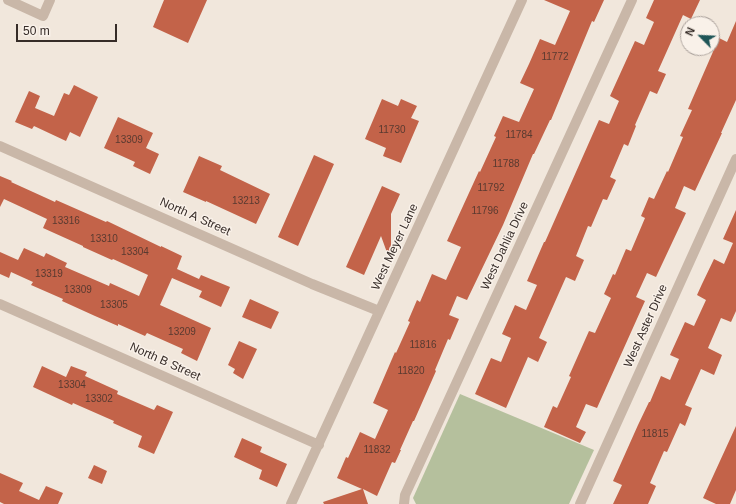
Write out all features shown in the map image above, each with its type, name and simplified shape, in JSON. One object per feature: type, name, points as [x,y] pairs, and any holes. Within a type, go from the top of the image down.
[{"type":"street","points":[[8,0],[43,16],[50,0]]},
{"type":"street","name":"West Meyer Lane","points":[[291,504],[522,0]]},
{"type":"street","name":"West Dahlia Drive","points":[[404,504],[405,495],[632,0]]},
{"type":"street","name":"North A Street","points":[[0,146],[312,284],[380,311]]},
{"type":"street","name":"West Aster Drive","points":[[580,504],[736,159]]},
{"type":"street","name":"North B Street","points":[[0,304],[319,445]]},
{"type":"green space","points":[[460,394],[594,450],[569,504],[416,504],[413,498]]},
{"type":"building","points":[[164,0],[207,0],[188,43],[153,27]]},
{"type":"building","points":[[544,0],[604,0],[594,22],[592,21],[551,120],[533,154],[503,225],[467,300],[457,296],[449,315],[459,319],[450,340],[448,339],[435,370],[436,371],[395,463],[392,462],[377,496],[363,489],[368,504],[324,504],[323,502],[362,489],[337,478],[346,457],[348,458],[360,432],[375,439],[388,410],[373,403],[410,322],[408,321],[417,300],[420,302],[432,274],[446,280],[461,247],[447,241],[496,137],[494,136],[503,116],[519,122],[534,89],[520,83],[540,39],[555,45],[570,11]]},
{"type":"building","points":[[654,0],[700,0],[692,16],[680,16],[680,22],[658,71],[666,74],[657,94],[650,91],[635,125],[636,126],[628,146],[624,144],[610,177],[616,180],[607,200],[603,199],[591,227],[588,226],[576,256],[584,260],[575,281],[566,277],[539,338],[547,342],[538,362],[528,357],[506,408],[475,394],[491,358],[501,362],[511,338],[502,334],[515,305],[526,310],[537,285],[527,281],[599,120],[609,124],[619,101],[610,96],[635,41],[644,45],[654,22],[646,18]]},
{"type":"building","points":[[736,21],[736,100],[695,191],[684,186],[675,208],[686,213],[656,277],[647,273],[636,297],[645,301],[597,408],[586,404],[576,427],[586,432],[580,443],[544,427],[553,406],[557,408],[589,331],[595,333],[611,298],[604,294],[613,274],[615,275],[626,249],[631,251],[645,218],[641,216],[649,197],[654,199],[667,171],[668,172],[683,137],[680,136],[692,110],[688,109],[711,56],[720,56],[720,38],[727,42]]},
{"type":"building","points":[[74,85],[98,97],[80,137],[70,132],[66,141],[34,126],[32,129],[15,122],[29,91],[40,96],[35,108],[54,116],[64,93],[69,95]]},
{"type":"building","points":[[382,99],[398,106],[401,99],[417,106],[411,118],[419,121],[401,163],[383,156],[386,148],[365,139]]},
{"type":"building","points":[[118,117],[153,133],[146,148],[159,154],[150,174],[133,166],[135,162],[104,148]]},
{"type":"building","points":[[314,155],[334,164],[298,246],[278,237]]},
{"type":"building","points":[[199,156],[222,166],[220,170],[270,194],[256,224],[183,192]]},
{"type":"building","points":[[0,176],[55,202],[56,200],[106,222],[107,221],[182,256],[177,269],[199,279],[201,275],[230,287],[221,307],[199,297],[202,291],[172,278],[160,305],[211,328],[197,361],[181,353],[183,349],[147,333],[145,336],[95,316],[62,301],[63,299],[31,285],[33,282],[11,272],[9,278],[0,274],[0,252],[18,260],[24,248],[44,257],[46,253],[67,263],[65,267],[109,286],[110,283],[139,296],[148,275],[43,228],[47,219],[4,199],[0,207]]},
{"type":"building","points":[[382,186],[400,194],[391,214],[391,257],[389,258],[381,236],[364,275],[346,267]]},
{"type":"building","points":[[736,210],[736,311],[731,322],[721,318],[708,348],[722,355],[714,375],[701,369],[685,405],[692,408],[685,426],[680,423],[667,452],[664,451],[650,483],[656,486],[648,504],[613,504],[622,485],[613,481],[638,425],[661,376],[670,380],[679,359],[670,355],[685,322],[694,326],[706,300],[697,295],[702,284],[714,259],[724,264],[733,243],[723,239]]},
{"type":"building","points":[[250,299],[279,312],[271,329],[242,317]]},
{"type":"building","points":[[239,341],[257,349],[243,379],[233,373],[235,369],[228,365]]},
{"type":"building","points":[[42,366],[66,377],[71,366],[87,372],[85,376],[118,391],[117,394],[154,410],[157,405],[173,412],[154,454],[138,447],[142,436],[113,423],[114,421],[73,403],[72,405],[33,387]]},
{"type":"building","points":[[736,426],[736,490],[730,504],[716,504],[703,498]]},
{"type":"building","points":[[242,438],[262,447],[260,452],[287,464],[277,487],[259,479],[262,470],[234,457]]},
{"type":"building","points":[[94,465],[107,471],[102,484],[88,478]]},
{"type":"building","points":[[0,473],[23,483],[19,491],[39,500],[46,486],[63,493],[58,504],[4,504],[0,502]]}]
